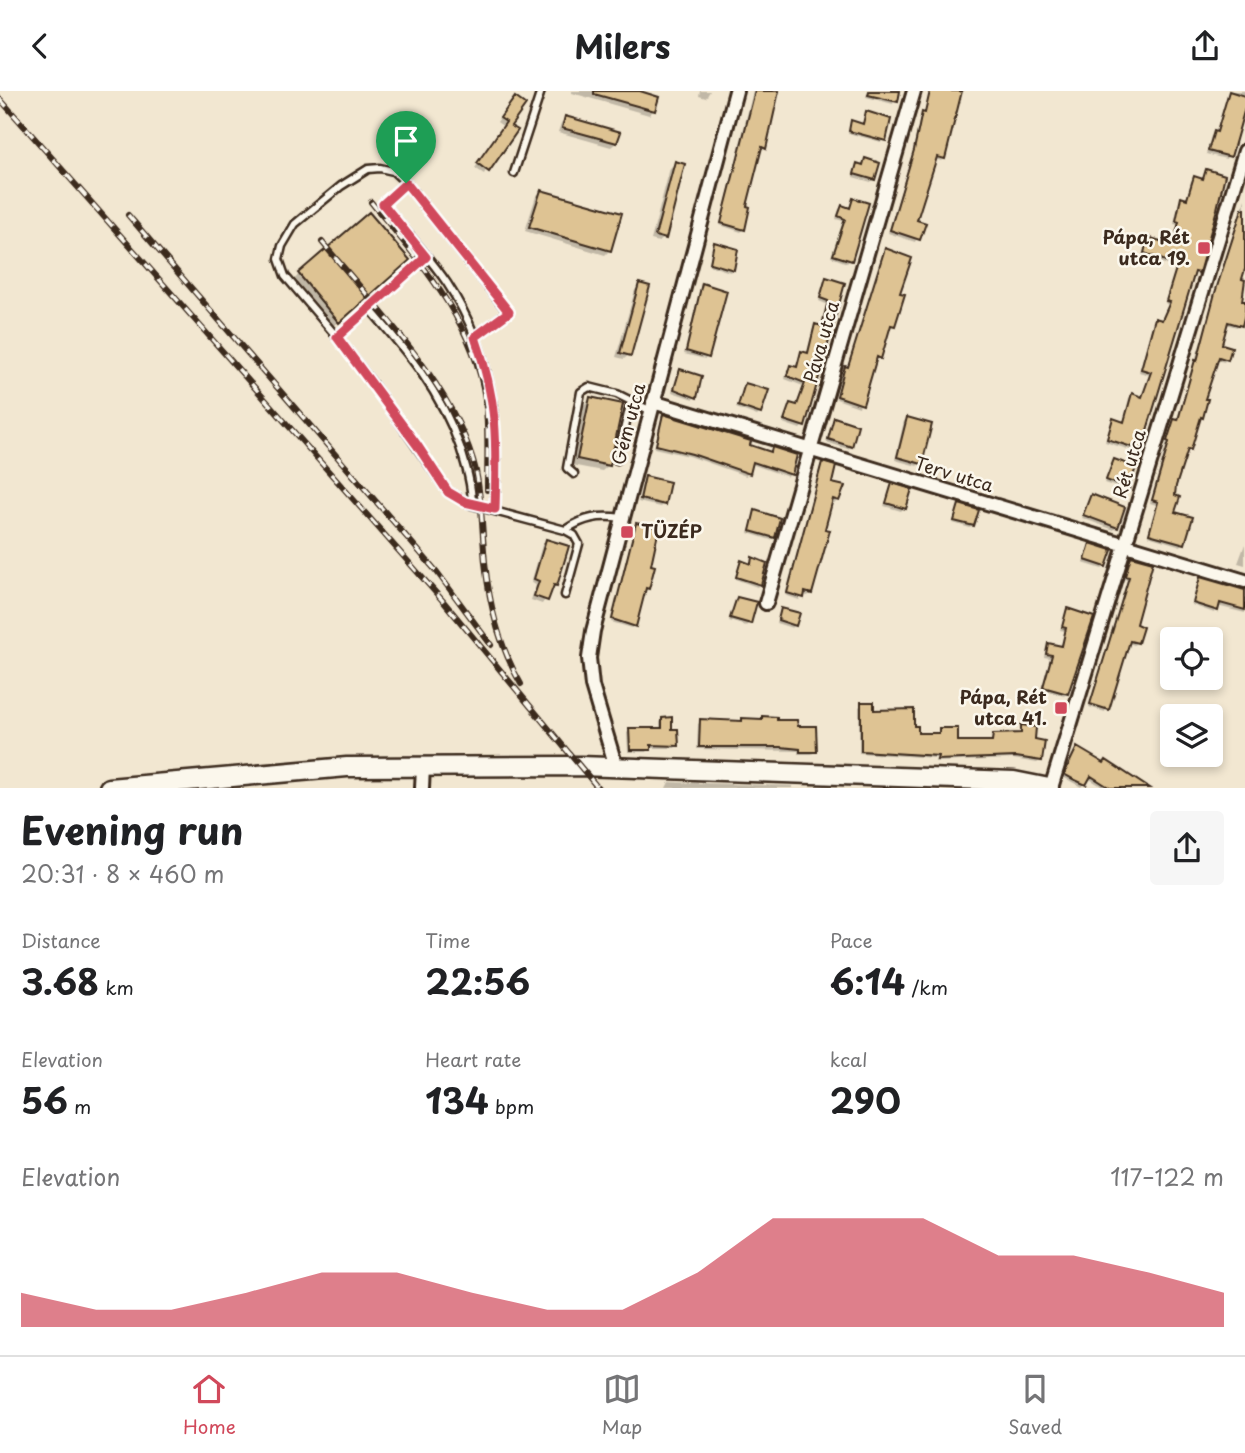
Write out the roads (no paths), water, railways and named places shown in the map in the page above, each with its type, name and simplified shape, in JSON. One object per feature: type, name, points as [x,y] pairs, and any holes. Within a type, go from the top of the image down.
[{"type":"main road","points":[[109,788],[347,768],[423,767],[616,768],[1014,781],[1050,788]]},
{"type":"street","name":"Gém utca","points":[[616,768],[595,699],[589,658],[593,631],[736,91]]},
{"type":"street","name":"Páva utca","points":[[766,603],[914,91]]},
{"type":"street","name":"Rét utca","points":[[1050,788],[1245,151]]},
{"type":"street","name":"Terv utca","points":[[652,407],[809,449],[1245,581]]},
{"type":"street","points":[[422,788],[423,767]]},
{"type":"lane","points":[[514,173],[541,91]]},
{"type":"lane","points":[[475,337],[509,312],[406,183],[393,171],[368,169],[341,186],[295,225],[282,246],[279,259],[285,276],[337,337],[417,445],[448,492],[472,505],[495,509],[574,535],[579,544],[565,595]]},
{"type":"lane","points":[[406,183],[383,204],[446,282],[475,337],[486,369],[493,401],[497,443],[495,509]]},
{"type":"lane","points":[[337,337],[426,257]]},
{"type":"lane","points":[[369,308],[410,355],[438,394],[451,420],[466,465],[472,505]]},
{"type":"lane","points":[[574,474],[566,468],[581,392],[589,387],[652,407]]},
{"type":"lane","points":[[617,460],[631,401]]},
{"type":"lane","points":[[565,530],[594,516],[622,518]]},
{"type":"railway","points":[[0,99],[443,601],[598,788]]},
{"type":"railway","points":[[371,202],[425,269],[469,343],[485,399],[487,490]]},
{"type":"railway","points":[[128,215],[437,572],[491,645]]},
{"type":"railway","points":[[322,242],[412,350],[433,379],[466,440],[478,482],[489,593],[501,640],[521,684]]},
{"type":"place","name":"Pápa, Rét utca 19.","points":[[1204,248]]},
{"type":"place","name":"TÜZÉP","points":[[627,532]]},
{"type":"place","name":"Pápa, Rét utca 41.","points":[[1061,708]]}]
